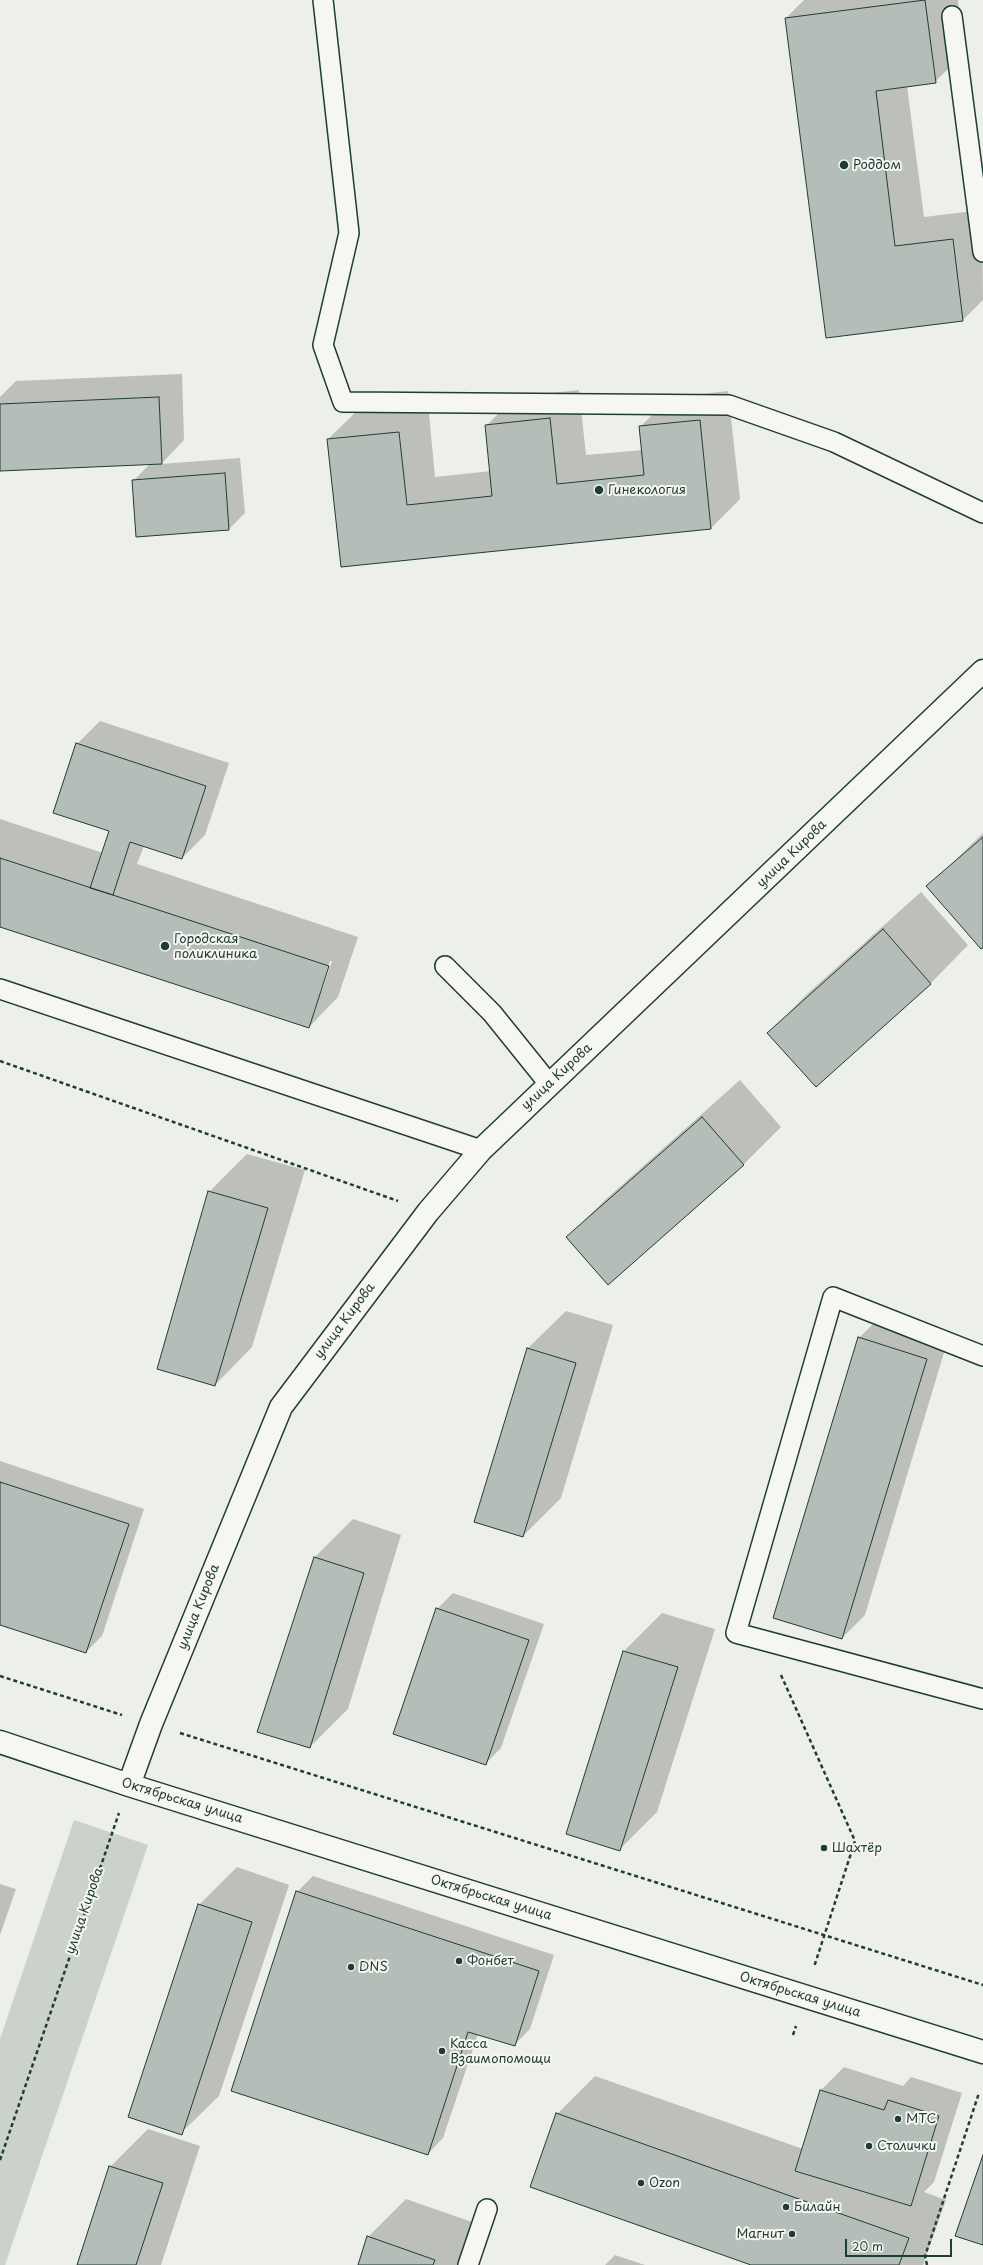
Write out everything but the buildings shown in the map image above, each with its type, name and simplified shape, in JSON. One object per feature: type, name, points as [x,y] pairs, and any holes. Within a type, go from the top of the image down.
[{"type":"main road","name":"улица Кирова","points":[[129,1785],[150,1724],[280,1407],[428,1212],[481,1150],[983,672]]},
{"type":"main road","name":"Октябрьская улица","points":[[0,1742],[129,1785],[983,2052]]},
{"type":"lane","points":[[323,0],[350,233],[323,345],[343,402],[729,405],[834,442],[983,513]]},
{"type":"lane","points":[[952,16],[979,194],[983,252]]},
{"type":"lane","points":[[445,966],[492,1014],[550,1085]]},
{"type":"lane","points":[[0,989],[481,1150]]},
{"type":"lane","points":[[983,1356],[833,1297],[736,1633],[983,1699]]},
{"type":"lane","points":[[468,2265],[487,2209]]},
{"type":"path","points":[[0,1061],[428,1212]]},
{"type":"path","points":[[766,1642],[855,1841],[824,1935]]},
{"type":"path","points":[[0,1676],[983,1984]]},
{"type":"path","name":"улица Кирова","points":[[0,2160],[129,1785]]},
{"type":"path","points":[[927,2265],[925,2256],[979,2093]]},
{"type":"shaded area","points":[[74,1820],[148,1845],[5,2265],[0,2265],[0,2039]]},
{"type":"place","name":"Роддом","points":[[844,165]]},
{"type":"place","name":"Гинекология","points":[[599,490]]},
{"type":"place","name":"Городская поликлиника","points":[[165,946]]},
{"type":"place","name":"Шахтёр","points":[[824,1848]]},
{"type":"place","name":"Фонбет","points":[[459,1961]]},
{"type":"place","name":"DNS","points":[[351,1967]]},
{"type":"place","name":"Касса Взаимопомощи","points":[[442,2051]]},
{"type":"place","name":"МТС","points":[[898,2119]]},
{"type":"place","name":"Столички","points":[[869,2146]]},
{"type":"place","name":"Ozon","points":[[641,2183]]},
{"type":"place","name":"Билайн","points":[[786,2207]]},
{"type":"place","name":"Магнит","points":[[792,2234]]}]
